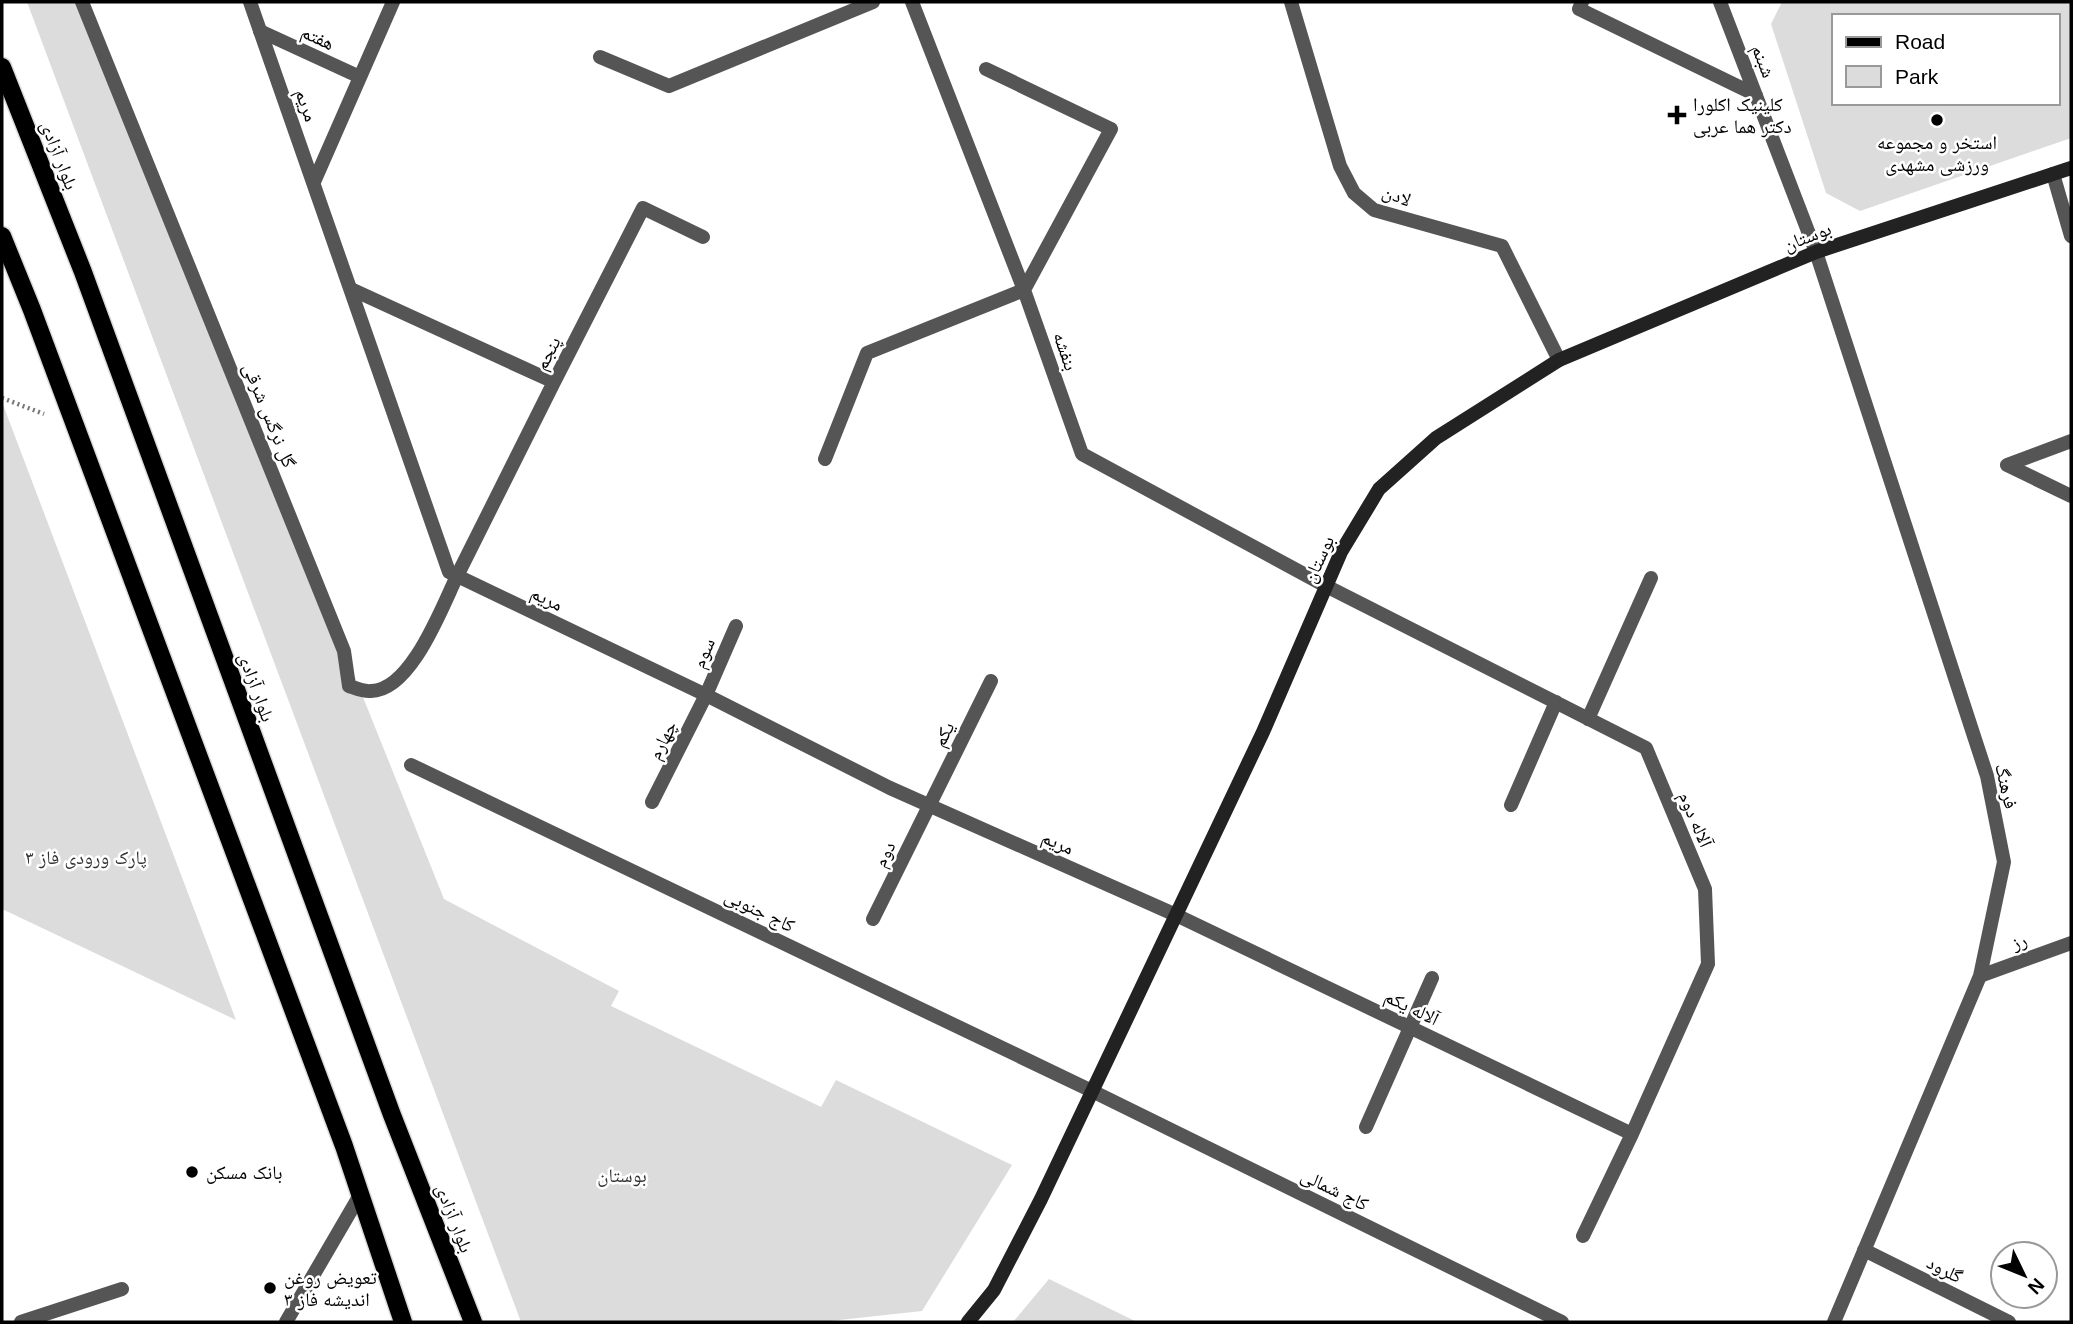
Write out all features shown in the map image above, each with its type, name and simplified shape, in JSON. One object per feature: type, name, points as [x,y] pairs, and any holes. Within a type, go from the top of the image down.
[{"type":"main road","name":"بلوار آزادی","points":[[2,67],[88,285],[382,1089],[473,1322]]},
{"type":"main road","points":[[2,236],[344,1146],[403,1322]]},
{"type":"street","name":"گل نرگس شرقی","points":[[82,2],[344,651],[349,686],[370,692],[389,687],[402,675],[425,641],[457,576]]},
{"type":"street","name":"مریم","points":[[250,2],[449,572],[929,805],[1175,915]]},
{"type":"street","points":[[314,182],[393,2]]},
{"type":"street","points":[[600,57],[669,86],[873,2]]},
{"type":"street","name":"بنفشه","points":[[912,2],[1024,290],[1082,454],[1326,586]]},
{"type":"street","name":"لادن","points":[[1290,2],[1340,166],[1354,193],[1374,210],[1502,246],[1559,360]]},
{"type":"street","points":[[1582,2],[1579,9],[1756,95]]},
{"type":"street","name":"شبنم","points":[[1720,2],[1816,252]]},
{"type":"street","points":[[1726,16],[1732,2]]},
{"type":"street","name":"هفتم","points":[[260,31],[360,77]]},
{"type":"street","points":[[825,459],[867,353],[1024,290],[1111,128],[986,69]]},
{"type":"street","name":"بوستان","points":[[968,1322],[994,1290],[1041,1199],[1263,732],[1341,552],[1379,489],[1436,438],[1559,360],[1816,252],[2071,168]]},
{"type":"street","points":[[2053,174],[2071,236]]},
{"type":"street","name":"پنجم","points":[[457,576],[643,208],[703,237]]},
{"type":"street","name":"فرهنگ","points":[[1816,252],[1987,776],[2004,862],[1980,976],[1834,1322]]},
{"type":"street","points":[[351,289],[554,382]]},
{"type":"street","points":[[2071,441],[2007,465],[2071,496]]},
{"type":"street","points":[[1588,719],[1651,578]]},
{"type":"street","name":"آلاله دوم","points":[[1326,586],[1646,748],[1705,889],[1708,964],[1583,1236]]},
{"type":"street","name":"سوم","points":[[706,695],[736,626]]},
{"type":"street","name":"یکم","points":[[929,805],[991,681]]},
{"type":"street","name":"چهارم","points":[[652,802],[706,695]]},
{"type":"street","points":[[1511,805],[1556,702]]},
{"type":"street","name":"کاج جنوبی","points":[[411,765],[1092,1091]]},
{"type":"street","name":"دوم","points":[[873,919],[929,805]]},
{"type":"street","name":"آلاله یکم","points":[[1175,915],[1632,1134]]},
{"type":"street","name":"رز","points":[[1980,976],[2071,943]]},
{"type":"street","points":[[1366,1127],[1432,978]]},
{"type":"street","name":"کاج شمالی","points":[[1092,1091],[1562,1322]]},
{"type":"street","points":[[286,1322],[360,1195]]},
{"type":"street","name":"گلرود","points":[[1864,1250],[2009,1322]]},
{"type":"street","points":[[21,1322],[122,1289]]},
{"type":"path","points":[[2,398],[75,425]]},
{"type":"green space","name":"بوستان","points":[[27,2],[84,2],[444,899],[619,991],[611,1006],[821,1107],[836,1080],[1012,1165],[922,1311],[821,1322],[521,1322]]},
{"type":"green space","name":"استخر و مجموعه ورزشی مشهدی","points":[[1782,2],[2071,2],[2071,138],[1860,211],[1826,193],[1771,24]]},
{"type":"green space","name":"پارک ورودی فاز ۳","points":[[2,402],[236,1020],[2,909]]},
{"type":"green space","points":[[1049,1279],[1137,1322],[1013,1322]]},
{"type":"place","name":"کلینیک اکلورا دکتر هما عربی","points":[[1677,115]]},
{"type":"place","name":"استخر و مجموعه ورزشی مشهدی","points":[[1937,120]]},
{"type":"place","name":"بانک مسکن","points":[[192,1172]]},
{"type":"place","name":"تعویض روغن اندیشه فاز ۳","points":[[270,1288]]}]
